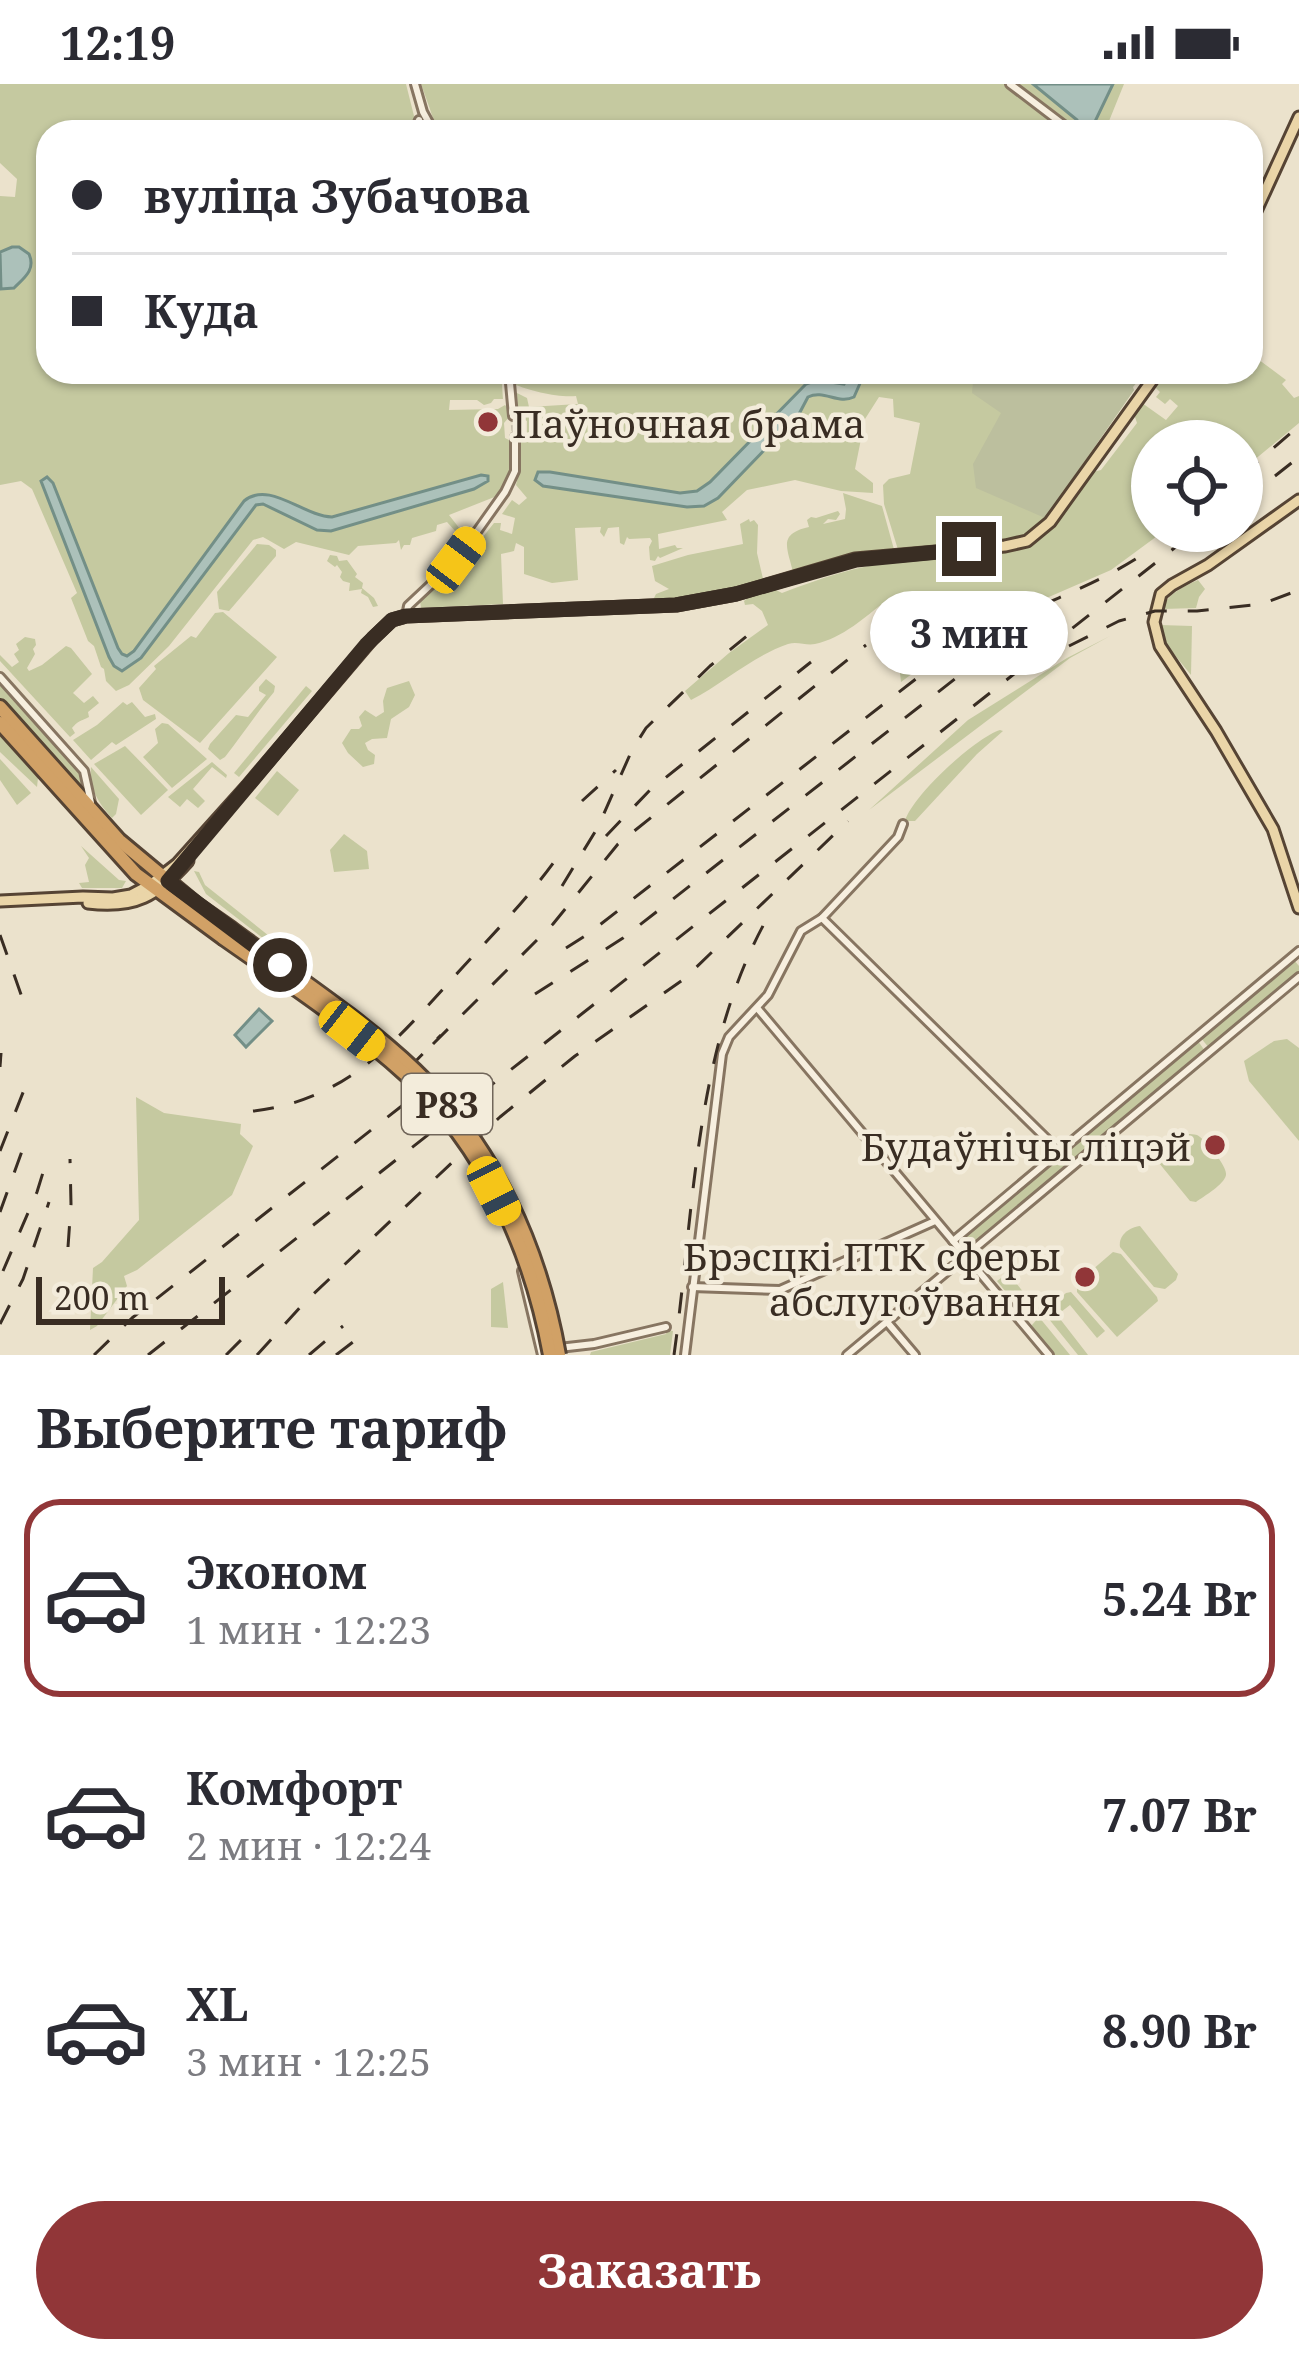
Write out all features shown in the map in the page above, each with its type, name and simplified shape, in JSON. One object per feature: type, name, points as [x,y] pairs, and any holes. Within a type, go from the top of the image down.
[{"type":"highway","name":"Р83","points":[[0,706],[159,883]]},
{"type":"highway","name":"Р83","points":[[0,723],[116,854],[377,1050],[449,1121],[482,1169],[518,1244],[539,1301],[541,1354]]},
{"type":"highway","name":"Р83","points":[[226,933],[399,1056],[456,1115],[490,1164],[520,1224],[548,1298],[559,1355]]},
{"type":"main road","points":[[1263,196],[1299,117]]},
{"type":"main road","points":[[3,900],[59,897],[116,905],[133,902],[210,834],[366,645],[392,620],[676,605],[736,594],[856,560],[1016,545],[1050,523],[1149,384]]},
{"type":"main road","points":[[1299,500],[1161,594],[1154,622],[1160,646],[1216,730],[1273,830],[1299,908]]},
{"type":"street","points":[[415,84],[427,120]]},
{"type":"street","points":[[1010,84],[1057,120]]},
{"type":"street","points":[[510,384],[513,416]]},
{"type":"street","points":[[406,616],[408,606],[456,560],[505,492],[515,471],[515,437]]},
{"type":"street","points":[[0,677],[84,770],[93,809]]},
{"type":"street","points":[[685,1355],[722,1054],[729,1037],[768,995],[801,931],[822,918],[898,836],[903,824]]},
{"type":"street","points":[[822,918],[1059,1152]]},
{"type":"street","points":[[953,1240],[1299,951]]},
{"type":"street","points":[[848,1355],[1299,977]]},
{"type":"street","points":[[757,1008],[1049,1355]]},
{"type":"street","points":[[502,1196],[520,1238],[518,1256],[541,1354],[666,1327]]},
{"type":"street","points":[[692,1287],[780,1291],[935,1221]]},
{"type":"street","points":[[887,1322],[915,1355]]},
{"type":"green space","points":[[0,84],[406,84],[416,120],[36,120],[36,384],[502,384],[503,399],[484,405],[477,400],[450,400],[449,410],[505,405],[510,410],[504,423],[505,438],[511,441],[511,474],[502,494],[449,515],[460,529],[456,532],[447,522],[437,525],[436,531],[412,538],[401,550],[399,540],[358,546],[349,555],[296,542],[284,549],[263,537],[253,540],[169,646],[129,685],[116,691],[106,681],[88,641],[71,598],[77,593],[32,489],[21,481],[0,485],[0,196],[15,197],[17,179],[0,163]]},
{"type":"green space","points":[[421,84],[1033,84],[1074,120],[433,120]]},
{"type":"green space","points":[[1113,84],[1124,84],[1109,120],[1096,120]]},
{"type":"green space","points":[[1263,363],[1286,380],[1282,384],[1294,398],[1299,396],[1299,423],[1263,453],[1263,420],[1166,420],[1178,406],[1156,397],[1160,392],[1157,384],[1263,384]]},
{"type":"green space","points":[[514,384],[805,384],[697,491],[680,493],[550,472],[539,485],[693,508],[718,498],[799,414],[808,397],[848,399],[860,384],[1127,384],[1134,390],[1045,518],[1025,536],[1007,543],[899,553],[883,485],[910,474],[920,423],[894,417],[893,399],[879,397],[865,419],[855,469],[873,483],[873,493],[795,480],[747,490],[722,512],[727,520],[658,534],[659,549],[683,548],[655,561],[650,560],[650,538],[627,537],[624,545],[619,527],[608,528],[604,537],[601,527],[575,528],[578,580],[552,583],[524,574],[524,547],[516,543],[514,551],[501,554],[503,604],[421,608],[420,601],[456,571],[494,523],[501,523],[500,530],[512,534],[515,518],[502,514],[512,500],[519,505],[527,498],[516,485],[520,442],[527,440],[527,421],[518,416],[517,393],[527,398],[529,407],[578,404],[576,396]]},
{"type":"green space","points":[[973,384],[1136,384],[1045,518],[976,488],[973,464],[1001,413],[972,393]]},
{"type":"green space","points":[[1142,403],[1166,420],[1136,420],[1134,414]]},
{"type":"green space","points":[[1131,431],[1131,552],[1135,552],[1111,570],[968,632],[901,682],[906,647],[895,620],[906,611],[897,613],[887,600],[835,637],[775,649],[691,700],[685,691],[768,625],[762,611],[753,604],[745,605],[749,597],[774,589],[782,593],[884,563],[982,556],[1029,545],[1055,523],[1089,473],[1101,470]]},
{"type":"green space","points":[[843,493],[882,506],[895,553],[793,572],[789,538],[809,527],[811,517],[838,511],[836,520],[823,524],[845,519]]},
{"type":"green space","points":[[749,519],[758,525],[757,553],[764,583],[687,601],[653,600],[669,589],[655,581],[652,566],[743,544],[740,524]]},
{"type":"green space","points":[[257,544],[269,545],[276,556],[229,611],[219,609],[217,592]]},
{"type":"green space","points":[[330,555],[347,560],[378,606],[373,607],[362,589],[349,591],[350,583],[340,577],[337,565],[327,561]]},
{"type":"green space","points":[[1198,580],[1205,589],[1196,608],[1163,609],[1172,595]]},
{"type":"green space","points":[[223,612],[277,657],[200,743],[143,700],[139,688],[154,666],[191,636],[196,638],[215,613]]},
{"type":"green space","points":[[1160,625],[1192,626],[1191,675],[1165,643]]},
{"type":"green space","points":[[1110,636],[1070,658],[869,810],[968,720],[1067,658]]},
{"type":"green space","points":[[25,637],[35,639],[36,645],[29,671],[66,646],[92,674],[73,693],[84,703],[93,696],[99,703],[72,728],[75,733],[70,737],[0,661],[0,655],[12,667],[19,662],[14,654],[19,650],[16,644]]},
{"type":"green space","points":[[266,679],[275,686],[274,692],[220,760],[208,749],[210,744],[236,715],[248,717],[266,695],[259,687]]},
{"type":"green space","points":[[409,681],[415,695],[409,707],[391,719],[387,738],[365,743],[375,755],[374,764],[363,767],[342,743],[351,729],[362,726],[359,717],[365,710],[376,717],[384,712],[387,688]]},
{"type":"green space","points":[[0,685],[80,774],[85,788],[0,699]]},
{"type":"green space","points":[[306,686],[312,691],[239,777],[234,773]]},
{"type":"green space","points":[[123,702],[132,702],[145,717],[155,714],[156,719],[116,745],[112,742],[91,760],[73,740]]},
{"type":"green space","points":[[162,723],[207,759],[172,788],[143,757],[158,743],[155,729]]},
{"type":"green space","points":[[0,730],[38,778],[37,787],[0,752]]},
{"type":"green space","points":[[1000,730],[915,821],[905,821],[919,797],[946,769]]},
{"type":"green space","points":[[125,746],[168,790],[141,815],[94,764]]},
{"type":"green space","points":[[0,759],[31,793],[17,805],[0,780]]},
{"type":"green space","points":[[212,762],[227,775],[212,767],[193,789],[205,801],[198,808],[187,799],[180,807],[168,797]]},
{"type":"green space","points":[[91,767],[119,799],[112,818],[96,795]]},
{"type":"green space","points":[[277,771],[299,790],[278,816],[255,798]]},
{"type":"green space","points":[[344,834],[367,851],[369,869],[334,872],[330,850]]},
{"type":"green space","points":[[81,846],[126,881],[122,888],[82,888],[79,883],[89,882],[85,865],[89,858]]},
{"type":"green space","points":[[194,871],[205,885],[303,963],[300,967],[206,894]]},
{"type":"green space","points":[[1294,960],[1299,973],[1209,1048],[1201,1038]]},
{"type":"green space","points":[[1287,1039],[1299,1048],[1299,1141],[1249,1081],[1244,1061],[1274,1041]]},
{"type":"green space","points":[[1198,1041],[1205,1051],[970,1248],[963,1249],[961,1238]]},
{"type":"green space","points":[[136,1097],[164,1113],[241,1124],[240,1134],[253,1146],[232,1195],[124,1276],[127,1286],[90,1330],[93,1268],[139,1220]]},
{"type":"green space","points":[[1187,1134],[1205,1142],[1226,1171],[1222,1183],[1196,1202],[1190,1201],[1159,1163],[1160,1153]]},
{"type":"green space","points":[[1140,1226],[1178,1274],[1165,1289],[1154,1287],[1120,1247],[1125,1233]]},
{"type":"green space","points":[[1113,1252],[1121,1254],[1158,1301],[1117,1337],[1077,1292],[1077,1283]]},
{"type":"green space","points":[[1008,1273],[1037,1309],[1026,1317],[997,1281]]},
{"type":"green space","points":[[503,1282],[508,1328],[491,1327],[491,1289]]},
{"type":"green space","points":[[1071,1292],[1105,1331],[1097,1338],[1070,1305],[1057,1315],[1088,1355],[1078,1355],[1044,1313]]},
{"type":"green space","points":[[1039,1317],[1070,1355],[1053,1355],[1033,1332]]},
{"type":"green space","points":[[673,1331],[670,1355],[590,1355],[666,1334]]},
{"type":"water","points":[[1033,84],[1113,84],[1096,120],[1077,120]]},
{"type":"water","points":[[12,247],[29,254],[30,269],[14,288],[1,289],[0,252]]},
{"type":"water","points":[[806,384],[860,384],[854,397],[808,397],[799,414],[718,498],[704,506],[543,486],[535,480],[538,472],[550,472],[680,493],[697,491]]},
{"type":"water","points":[[488,476],[488,481],[474,489],[331,531],[317,530],[256,505],[141,658],[122,671],[109,657],[41,481],[47,477],[53,483],[118,648],[127,656],[244,501],[264,494],[332,517]]},
{"type":"water","points":[[259,1009],[272,1021],[246,1047],[235,1035]]},
{"type":"tunnel","points":[[513,416],[515,437]]},
{"type":"railway","points":[[1263,457],[1299,426]]},
{"type":"railway","points":[[1263,485],[1299,457]]},
{"type":"railway","points":[[148,1355],[1169,552]]},
{"type":"railway","points":[[566,948],[962,643],[1145,553]]},
{"type":"railway","points":[[1069,646],[1119,621],[1155,611],[1262,604],[1299,590]]},
{"type":"railway","points":[[535,994],[623,938],[1024,625]]},
{"type":"railway","points":[[562,886],[598,827],[646,728],[753,631]]},
{"type":"railway","points":[[433,1044],[553,924],[618,844],[866,645]]},
{"type":"railway","points":[[606,836],[650,790],[811,662]]},
{"type":"railway","points":[[582,801],[616,770]]},
{"type":"railway","points":[[257,1355],[304,1303],[500,1117],[575,1056],[684,979],[848,821]]},
{"type":"railway","points":[[253,1111],[318,1094],[371,1061],[500,927],[559,855]]},
{"type":"railway","points":[[674,1355],[712,1069],[747,959],[773,908]]},
{"type":"railway","points":[[0,935],[23,1000]]},
{"type":"railway","points":[[408,1069],[441,1035]]},
{"type":"railway","points":[[0,1067],[1,1053]]},
{"type":"railway","points":[[0,1151],[24,1090]]},
{"type":"railway","points":[[94,1355],[132,1318],[403,1105]]},
{"type":"railway","points":[[0,1212],[26,1140]]},
{"type":"railway","points":[[68,1247],[70,1159]]},
{"type":"railway","points":[[3,1271],[45,1166]]},
{"type":"railway","points":[[0,1324],[23,1279],[49,1202]]},
{"type":"railway","points":[[309,1355],[343,1326]]},
{"type":"railway","points":[[226,1355],[248,1333]]},
{"type":"railway","points":[[336,1355],[353,1342]]},
{"type":"place","name":"Паўночная брама","points":[[488,422]]},
{"type":"place","name":"Будаўнічы ліцэй","points":[[1215,1145]]},
{"type":"place","name":"Брэсцкі ПТК сферы абслугоўвання","points":[[1085,1277]]},
{"type":"route","points":[[280,965],[168,881],[392,620],[676,605],[736,594],[856,560],[969,549]]}]
